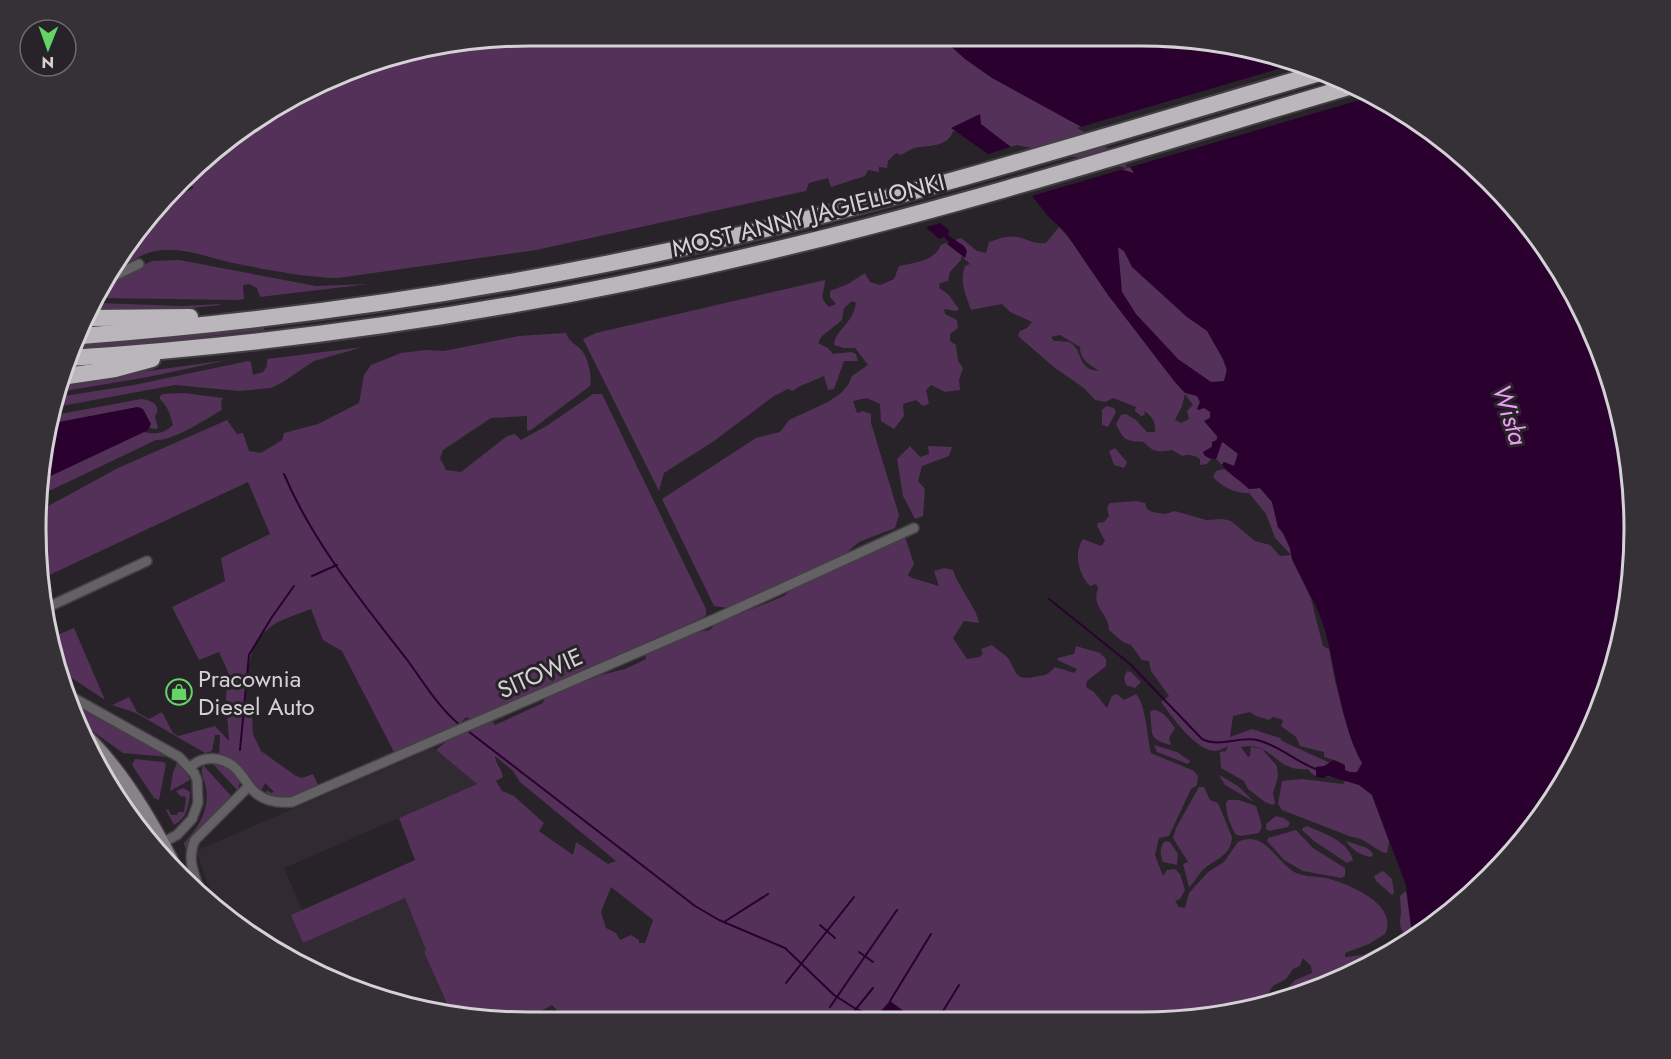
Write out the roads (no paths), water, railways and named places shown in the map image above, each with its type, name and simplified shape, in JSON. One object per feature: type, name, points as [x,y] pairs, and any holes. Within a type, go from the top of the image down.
[{"type":"highway","name":"MOST ANNY JAGIELLONKI","points":[[263,317],[410,298],[517,281],[743,235],[937,184],[1308,76]]},
{"type":"highway","name":"MOST ANNY JAGIELLONKI","points":[[194,348],[363,328],[518,303],[625,284],[736,259],[941,207],[1340,89]]},
{"type":"highway","points":[[95,318],[263,317]]},
{"type":"highway","points":[[87,335],[263,317]]},
{"type":"highway","points":[[78,357],[194,348]]},
{"type":"highway","points":[[72,375],[115,369],[194,348]]},
{"type":"main road","points":[[99,748],[127,784],[156,836]]},
{"type":"street","points":[[121,273],[138,264]]},
{"type":"street","name":"SITOWIE","points":[[190,767],[205,759],[224,760],[237,769],[256,794],[273,802],[292,802],[717,618],[914,528]]},
{"type":"street","points":[[53,605],[147,561]]},
{"type":"street","points":[[78,700],[179,757],[190,767],[197,780],[196,811],[189,824],[177,835],[161,842]]},
{"type":"street","points":[[195,878],[190,862],[195,840],[249,786]]},
{"type":"water","name":"Wisła","points":[[951,46],[1142,46],[1205,51],[1267,63],[1326,83],[1383,111],[1436,146],[1460,166],[1505,211],[1525,235],[1560,288],[1575,316],[1599,374],[1608,404],[1620,466],[1623,498],[1623,561],[1620,593],[1608,655],[1599,685],[1575,743],[1560,771],[1525,824],[1505,848],[1460,893],[1413,929],[1406,885],[1372,795],[1359,785],[1328,776],[1316,777],[1316,767],[1324,766],[1334,760],[1345,765],[1345,770],[1350,772],[1357,772],[1362,763],[1344,715],[1322,621],[1292,559],[1283,533],[1278,527],[1272,502],[1260,488],[1249,489],[1222,465],[1224,462],[1234,466],[1238,454],[1224,443],[1222,442],[1216,459],[1205,455],[1203,452],[1212,447],[1212,442],[1217,440],[1217,436],[1204,421],[1210,418],[1210,412],[1204,408],[1197,409],[1200,402],[1197,396],[1185,393],[1174,381],[1108,295],[1065,232],[1032,196],[988,154],[951,128],[980,114],[981,124],[1011,147],[1134,173],[1112,118],[1104,120],[1098,136],[992,78]],"holes":[[[1118,247],[1124,251],[1132,267],[1187,317],[1207,331],[1227,369],[1224,381],[1211,382],[1178,359],[1136,314],[1122,292]]]},
{"type":"water","points":[[930,215],[949,230],[948,235],[964,246],[967,251],[965,258],[947,244],[949,242],[944,237],[939,239],[918,220]]},
{"type":"water","points":[[138,407],[143,409],[151,424],[148,430],[50,476],[59,422]]},
{"type":"water","points":[[890,1001],[905,1012],[880,1012]]},
{"type":"waterway","points":[[284,474],[309,524],[340,572],[439,703],[460,725]]},
{"type":"waterway","points":[[312,576],[337,565]]},
{"type":"waterway","points":[[240,750],[249,655],[294,586]]},
{"type":"waterway","points":[[1049,599],[1130,664],[1202,739],[1216,742],[1243,739],[1265,742],[1316,769]]},
{"type":"waterway","points":[[468,731],[695,906],[719,920],[785,948],[834,995],[863,1012]]},
{"type":"waterway","points":[[724,922],[768,894]]},
{"type":"waterway","points":[[786,983],[854,897]]},
{"type":"waterway","points":[[830,1007],[897,910]]},
{"type":"waterway","points":[[820,925],[835,938]]},
{"type":"waterway","points":[[890,1001],[931,934]]},
{"type":"waterway","points":[[859,952],[873,962]]},
{"type":"waterway","points":[[942,1012],[959,985]]},
{"type":"waterway","points":[[854,1012],[873,988]]},
{"type":"place","name":"Pracownia Diesel Auto","points":[[179,692]]}]
